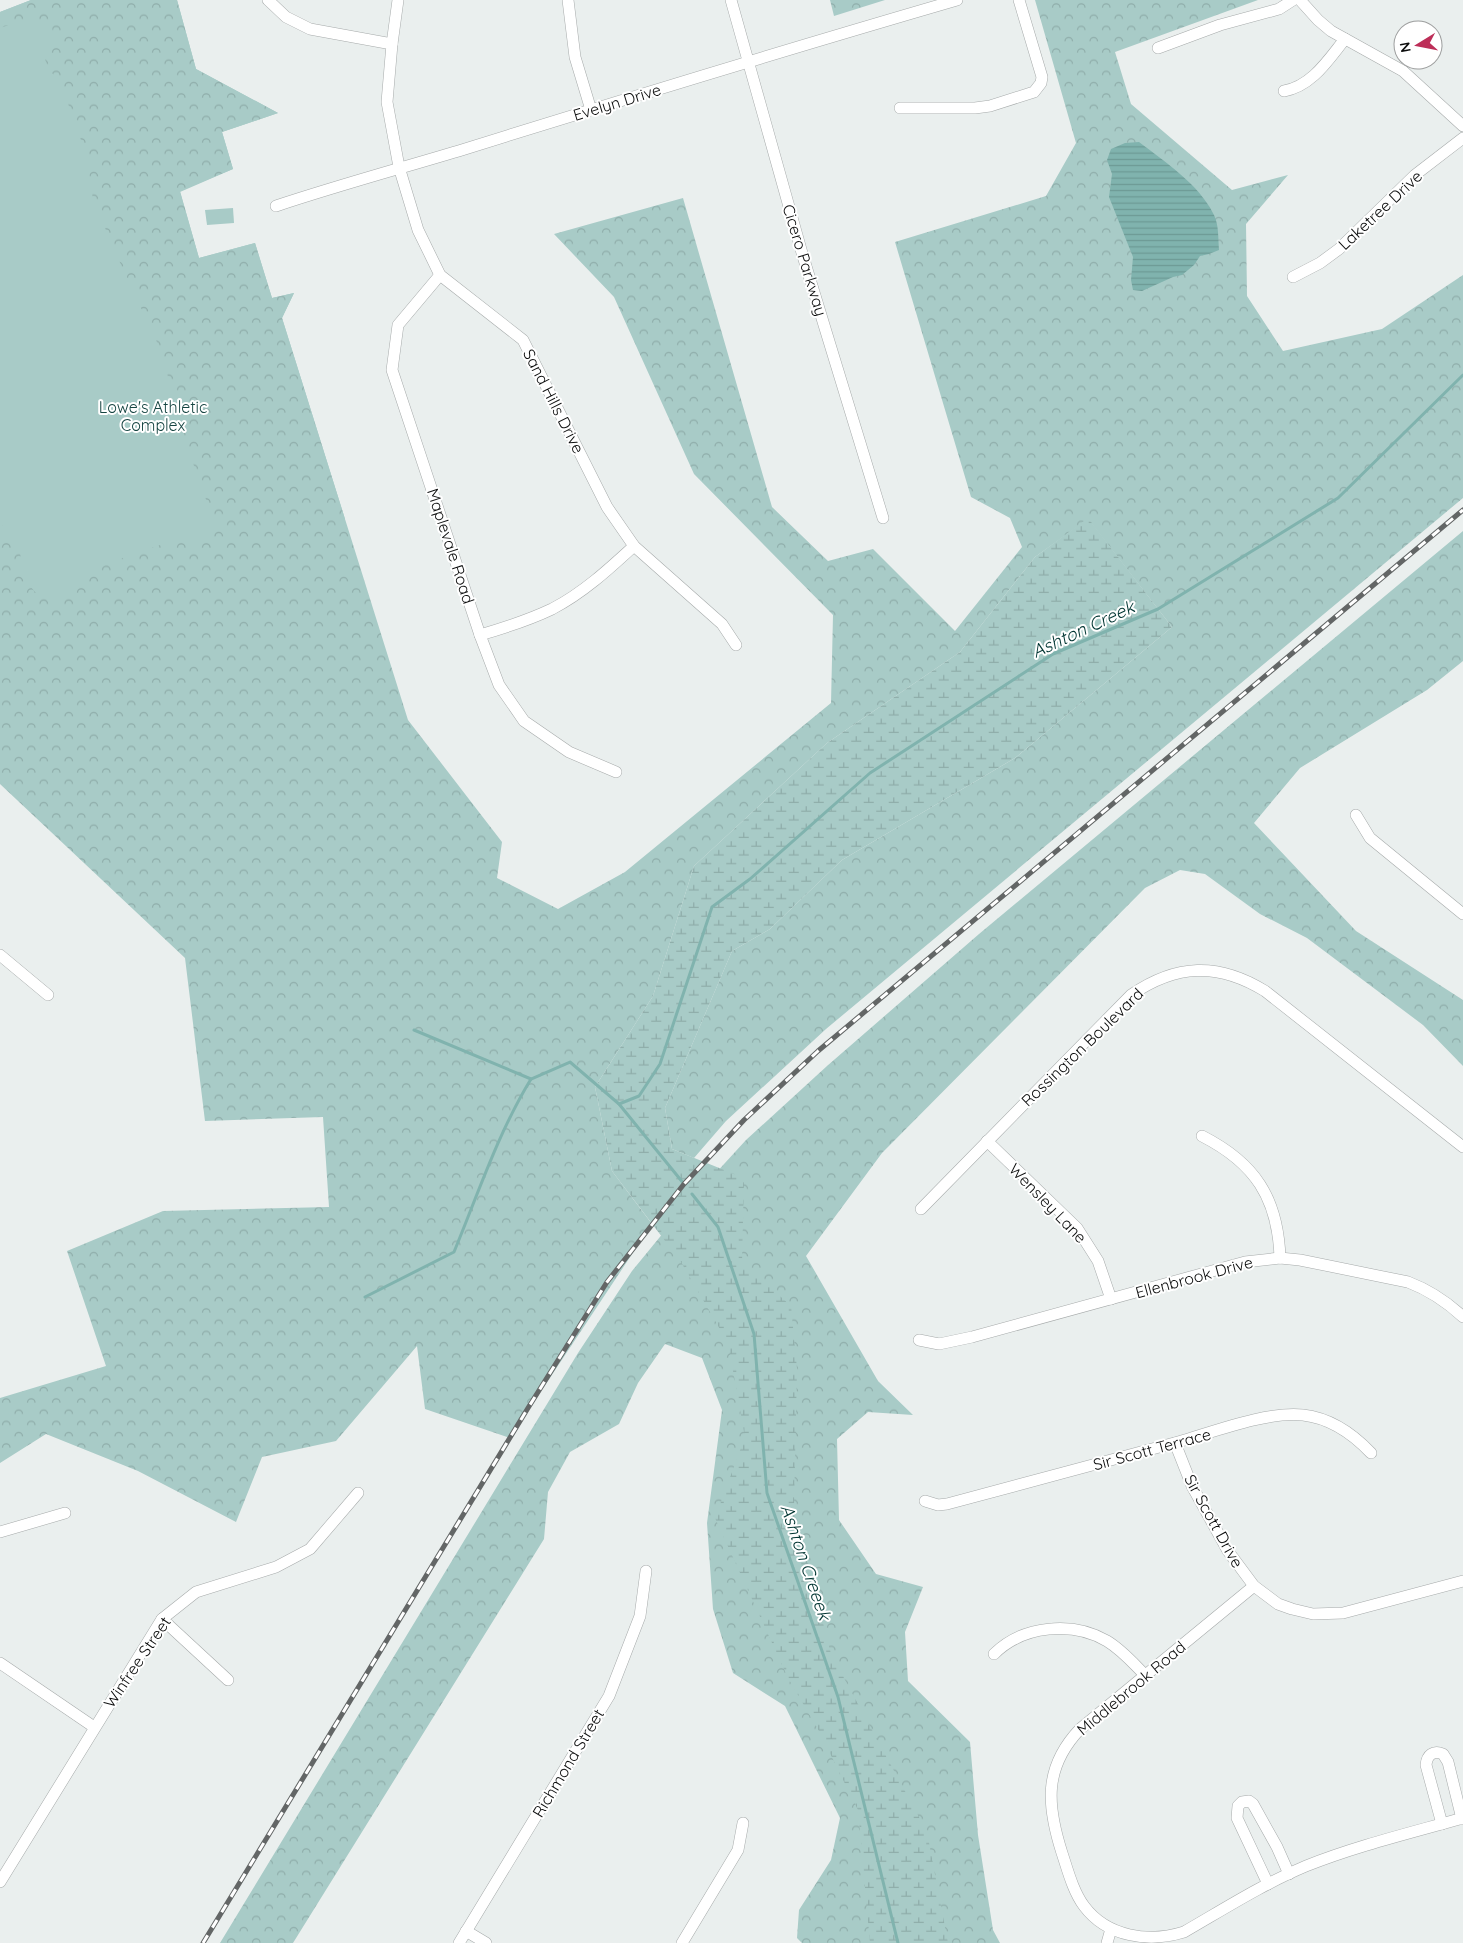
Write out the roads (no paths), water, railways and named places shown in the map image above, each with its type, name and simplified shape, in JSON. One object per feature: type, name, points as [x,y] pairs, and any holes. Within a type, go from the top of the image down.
[{"type":"street","points":[[268,0],[286,17],[310,29],[392,44]]},
{"type":"street","name":"Sand Hills Drive","points":[[398,0],[387,102],[399,167],[418,230],[440,275],[523,340],[607,507],[634,546],[722,624],[736,645]]},
{"type":"street","points":[[568,0],[575,57],[591,110]]},
{"type":"street","name":"Cicero Parkway","points":[[731,0],[802,253],[883,518]]},
{"type":"street","name":"Evelyn Drive","points":[[276,206],[399,167],[957,0]]},
{"type":"street","points":[[900,108],[975,108],[1025,94],[1039,88],[1042,77],[1020,0]]},
{"type":"street","points":[[1158,48],[1220,25],[1279,9],[1293,0]]},
{"type":"street","points":[[1300,0],[1318,20],[1345,39],[1403,71],[1463,126]]},
{"type":"street","points":[[1284,91],[1300,87],[1307,82],[1321,69],[1345,39]]},
{"type":"street","name":"Laketree Drive","points":[[1293,277],[1339,250],[1415,175],[1463,138]]},
{"type":"street","name":"Maplevale Road","points":[[440,275],[398,325],[392,370],[480,635],[498,685],[524,721],[569,752],[616,772]]},
{"type":"street","points":[[480,635],[505,628],[553,608],[606,572],[634,546]]},
{"type":"street","points":[[1356,815],[1370,838],[1463,914]]},
{"type":"street","points":[[0,956],[48,995]]},
{"type":"street","name":"Rossington Boulevard","points":[[921,1209],[1131,995],[1158,978],[1173,973],[1202,969],[1231,975],[1265,991],[1463,1147]]},
{"type":"street","points":[[1202,1136],[1236,1156],[1261,1184],[1276,1218],[1280,1258]]},
{"type":"street","name":"Wensley Lane","points":[[987,1141],[1077,1228],[1098,1262],[1110,1299]]},
{"type":"street","name":"Ellenbrook Drive","points":[[918,1340],[940,1344],[972,1337],[1245,1262],[1280,1258],[1347,1269],[1408,1282],[1424,1288],[1463,1316]]},
{"type":"street","name":"Sir Scott Terrace","points":[[925,1501],[947,1504],[1265,1418],[1290,1414],[1304,1415],[1325,1421],[1347,1432],[1371,1453]]},
{"type":"street","name":"Sir Scott Drive","points":[[1175,1442],[1192,1486],[1228,1551],[1254,1586],[1268,1598],[1292,1609],[1328,1615],[1343,1613],[1463,1581]]},
{"type":"street","name":"Winfree Street","points":[[0,1882],[162,1619],[196,1592],[276,1567],[310,1549],[358,1493]]},
{"type":"street","points":[[0,1532],[65,1513]]},
{"type":"street","name":"Richmond Street","points":[[459,1943],[609,1696],[640,1616],[646,1571]]},
{"type":"street","name":"Middlebrook Road","points":[[1254,1586],[1075,1733],[1062,1753],[1052,1774],[1052,1817],[1068,1872],[1083,1905],[1096,1918],[1131,1939],[1159,1938],[1184,1932],[1268,1884],[1342,1852],[1463,1818]]},
{"type":"street","points":[[162,1619],[228,1680]]},
{"type":"street","points":[[994,1654],[1012,1639],[1032,1633],[1056,1629],[1078,1630],[1106,1641],[1130,1659],[1145,1675]]},
{"type":"street","points":[[0,1663],[94,1727]]},
{"type":"street","points":[[1442,1824],[1426,1765],[1430,1754],[1434,1752],[1443,1754],[1448,1762],[1463,1818]]},
{"type":"street","points":[[1268,1884],[1237,1818],[1238,1806],[1242,1802],[1249,1801],[1253,1804],[1278,1847],[1289,1874]]},
{"type":"street","points":[[682,1943],[738,1850],[743,1823]]},
{"type":"street","points":[[1107,1943],[1112,1929]]},
{"type":"street","points":[[466,1931],[486,1943]]},
{"type":"waterway","name":"Ashton Creek","points":[[619,1104],[639,1096],[660,1064],[712,907],[750,879],[870,773],[1053,654],[1158,609],[1338,498],[1463,375]]},
{"type":"waterway","points":[[414,1030],[531,1079],[570,1062],[619,1104],[684,1184]]},
{"type":"waterway","points":[[365,1297],[454,1252],[498,1142],[531,1079]]},
{"type":"waterway","name":"Ashton Creeek","points":[[692,1194],[718,1227],[754,1334],[767,1493],[838,1697],[898,1943]]},
{"type":"railway","points":[[203,1943],[528,1408],[607,1282],[684,1184],[744,1120],[818,1051],[1463,510]]},
{"type":"park label","name":"Lowe's Athletic Complex","points":[[153,416]]}]
